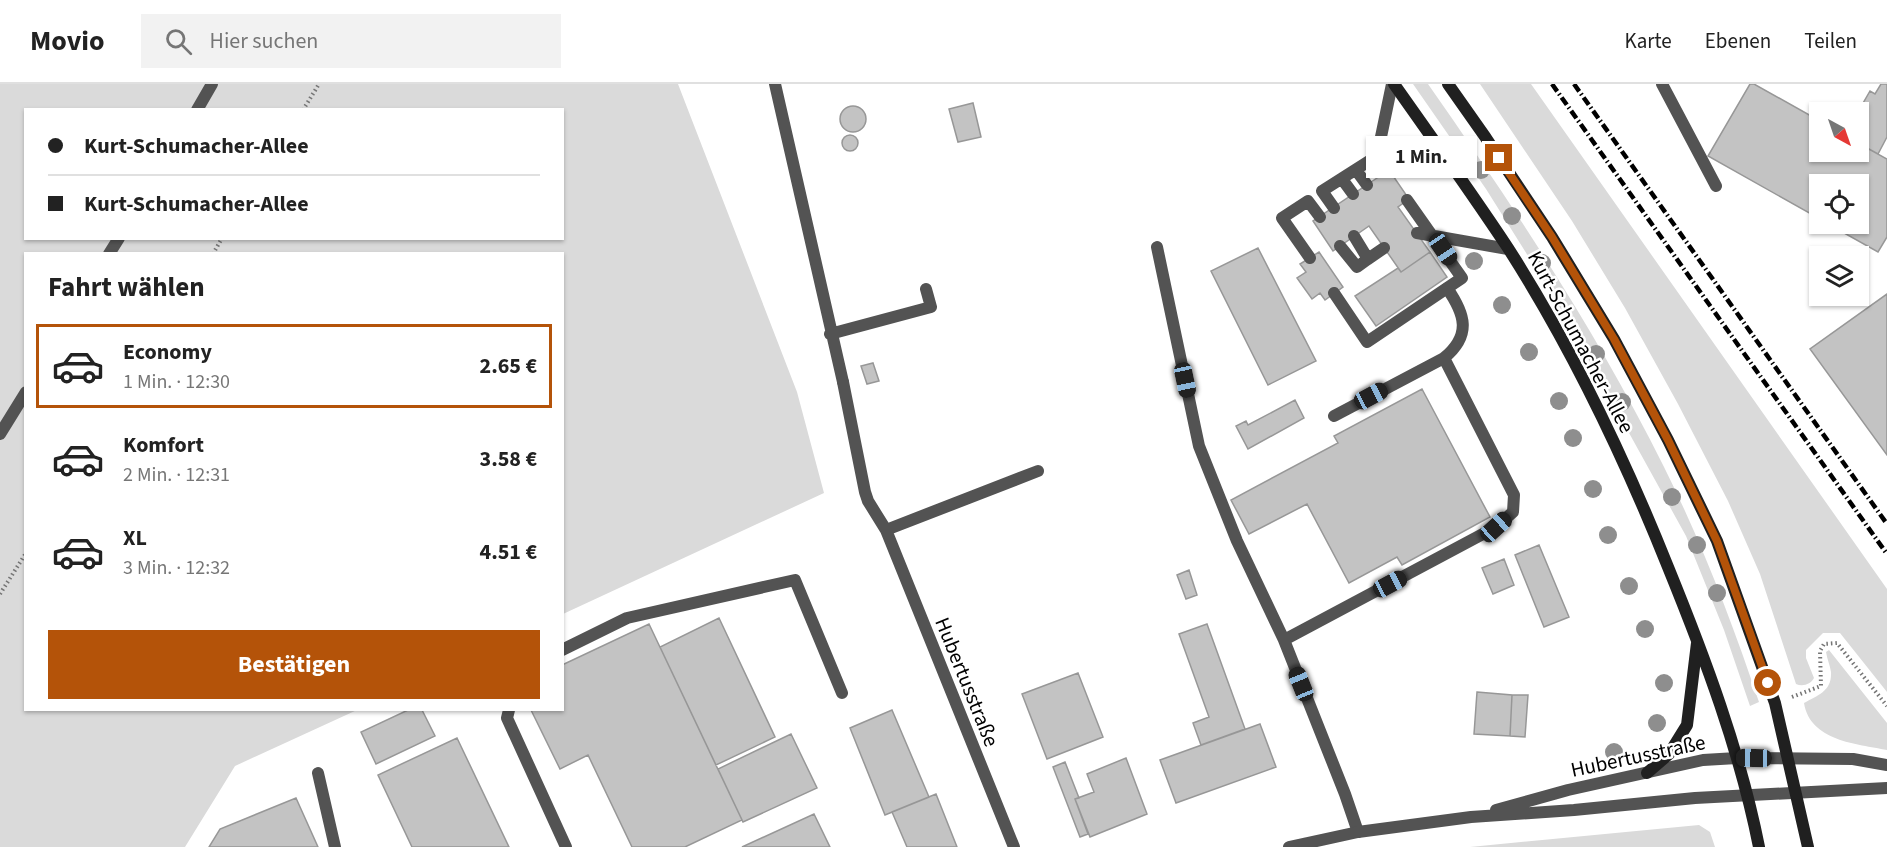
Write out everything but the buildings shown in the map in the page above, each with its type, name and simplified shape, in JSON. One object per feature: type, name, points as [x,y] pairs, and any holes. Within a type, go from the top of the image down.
[{"type":"main road","name":"Kurt-Schumacher-Allee","points":[[1393,84],[1508,249],[1557,332],[1601,415],[1645,509],[1698,639],[1737,758],[1760,847]]},
{"type":"main road","name":"Kurt-Schumacher-Allee","points":[[1448,84],[1552,237],[1614,339],[1668,440],[1717,541],[1776,704],[1808,847]]},
{"type":"main road","name":"Kurt-Schumacher-Allee","points":[[1647,773],[1669,754],[1687,725],[1698,639]]},
{"type":"street","points":[[198,108],[212,84]]},
{"type":"street","name":"Hubertusstraße","points":[[775,84],[830,334],[843,381],[865,492],[886,530],[1014,847]]},
{"type":"street","points":[[1334,208],[1322,191],[1377,156],[1393,84]]},
{"type":"street","points":[[1662,84],[1716,186]]},
{"type":"street","points":[[1377,156],[1387,171]]},
{"type":"street","points":[[1356,170],[1367,184]]},
{"type":"street","points":[[1342,179],[1353,194]]},
{"type":"street","points":[[1334,293],[1367,342],[1462,278],[1407,200]]},
{"type":"street","points":[[1310,258],[1282,218],[1308,201],[1320,217]]},
{"type":"street","points":[[1417,233],[1508,249]]},
{"type":"street","points":[[1354,236],[1368,259]]},
{"type":"street","points":[[1340,246],[1357,267],[1384,248]]},
{"type":"street","points":[[1157,247],[1199,446],[1237,540],[1284,640],[1358,832]]},
{"type":"street","points":[[1334,416],[1444,358],[1453,351],[1463,326],[1462,315],[1447,288]]},
{"type":"street","points":[[830,334],[931,306],[926,289]]},
{"type":"street","points":[[1284,640],[1496,527],[1513,512],[1514,495],[1444,358]]},
{"type":"street","points":[[0,434],[24,395]]},
{"type":"street","points":[[886,530],[1038,471]]},
{"type":"street","points":[[564,649],[627,618],[795,580],[842,693]]},
{"type":"street","points":[[509,711],[507,718],[566,847]]},
{"type":"street","name":"Hubertusstraße","points":[[1472,817],[1568,790],[1703,760],[1854,759],[1887,765]]},
{"type":"street","points":[[318,773],[335,847]]},
{"type":"street","name":"Hubertusstraße","points":[[1289,847],[1358,832],[1472,817],[1695,798],[1887,788]]},
{"type":"path","points":[[304,108],[319,84]]},
{"type":"path","points":[[0,594],[24,556]]},
{"type":"path","points":[[1786,699],[1821,686],[1820,651],[1824,644],[1837,644],[1887,706]]},
{"type":"shaded area","points":[[0,84],[678,84],[797,392],[824,493],[564,614],[564,252],[24,252],[24,711],[355,711],[235,766],[185,847],[0,847]]},
{"type":"shaded area","points":[[1413,84],[1428,84],[1523,224],[1611,368],[1664,467],[1704,554],[1759,702],[1750,706],[1724,630],[1686,536],[1555,299],[1486,189]]},
{"type":"shaded area","points":[[1480,84],[1531,84],[1887,589],[1887,692],[1840,633],[1823,633],[1806,650],[1806,658],[1814,678],[1806,684],[1796,684],[1760,574],[1728,501],[1678,404],[1625,308],[1572,221]]},
{"type":"shaded area","points":[[1829,650],[1887,723],[1887,750],[1849,743],[1836,738],[1815,726],[1808,716],[1804,703],[1823,692],[1831,678],[1826,652]]},
{"type":"shaded area","points":[[1699,825],[1710,832],[1715,847],[1470,847]]},
{"type":"railway","points":[[1552,84],[1887,554]]},
{"type":"railway","points":[[1574,84],[1887,524]]},
{"type":"route","points":[[1499,158],[1552,237],[1614,339],[1668,440],[1717,541],[1768,683]]}]
